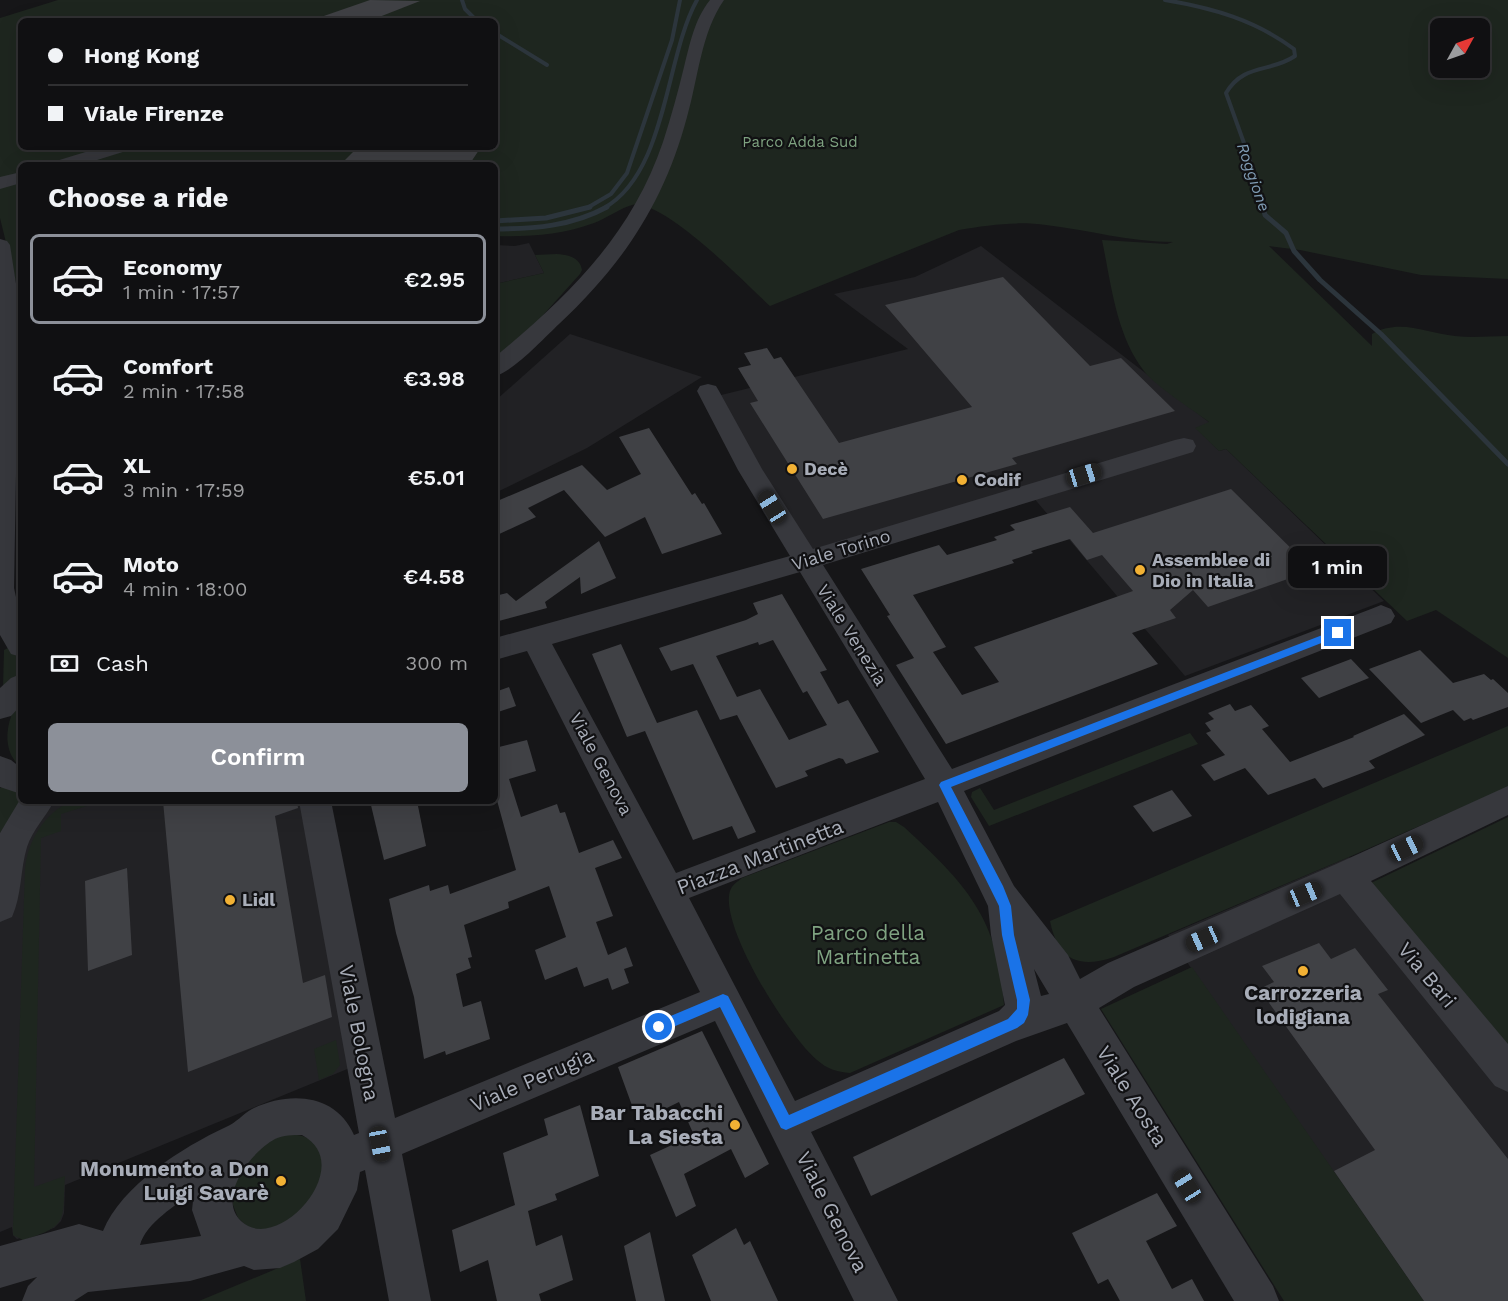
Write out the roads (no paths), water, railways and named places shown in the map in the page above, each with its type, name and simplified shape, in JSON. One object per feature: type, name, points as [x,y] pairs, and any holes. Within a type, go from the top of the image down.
[{"type":"street","points":[[498,366],[576,297],[611,260],[635,225],[658,180],[702,25],[717,0]]},
{"type":"street","points":[[72,162],[110,150]]},
{"type":"street","points":[[0,183],[18,178]]},
{"type":"street","points":[[0,246],[4,304],[0,589],[8,624],[18,641]]},
{"type":"street","name":"Viale Venezia","points":[[708,391],[745,462],[945,785]]},
{"type":"street","name":"Viale Torino","points":[[498,648],[806,561],[1184,446]]},
{"type":"street","name":"Piazza Martinetta","points":[[786,1124],[668,891],[1381,616]]},
{"type":"street","name":"Viale Genova","points":[[534,638],[668,891]]},
{"type":"street","points":[[0,707],[18,689]]},
{"type":"street","points":[[0,769],[8,777],[18,780]]},
{"type":"street","points":[[945,785],[1005,906],[1008,935],[1024,1000],[1023,1010],[1012,1024]]},
{"type":"street","points":[[786,1124],[1012,1024],[1074,1003],[1121,975],[1346,876],[1508,800]]},
{"type":"street","points":[[0,906],[8,850],[18,826],[36,804]]},
{"type":"street","name":"Viale Bologna","points":[[316,804],[410,1301]]},
{"type":"street","name":"Via Bari","points":[[1346,876],[1508,1073]]},
{"type":"street","points":[[999,890],[1044,953],[1058,968],[1077,977],[1104,978],[1121,975]]},
{"type":"street","name":"Viale Aosta","points":[[1044,953],[1258,1301]]},
{"type":"street","name":"Viale Perugia","points":[[342,1160],[723,1000]]},
{"type":"street","points":[[44,1301],[58,1287],[81,1272],[190,1260],[240,1247],[261,1251],[283,1246],[305,1234],[323,1216],[335,1195],[342,1160],[332,1134],[319,1122],[302,1116],[283,1117],[263,1124],[209,1158],[136,1214],[123,1232],[117,1268]]},
{"type":"street","name":"Viale Genova","points":[[786,1124],[877,1301]]},
{"type":"street","points":[[240,1247],[225,1235],[215,1218],[213,1196],[218,1174],[229,1154],[245,1136]]},
{"type":"street","points":[[0,1266],[79,1245],[97,1249],[117,1268]]},
{"type":"waterway","points":[[462,0],[465,9],[474,18]]},
{"type":"waterway","points":[[588,208],[611,194],[627,173],[672,40],[680,0]]},
{"type":"waterway","points":[[604,208],[625,191],[641,169],[653,142],[686,24],[697,0]]},
{"type":"waterway","name":"Roggione","points":[[1165,0],[1217,11],[1249,23],[1294,49],[1295,56],[1241,77],[1226,93],[1249,157],[1263,208]]},
{"type":"waterway","points":[[498,35],[547,65]]},
{"type":"waterway","points":[[498,229],[552,225],[580,218],[607,207]]},
{"type":"waterway","name":"Roggione","points":[[1263,207],[1265,215],[1286,233],[1294,251],[1320,280],[1381,334],[1508,464]]},
{"type":"waterway","points":[[498,221],[546,218],[588,208]]},
{"type":"place","name":"Decè","points":[[792,469]]},
{"type":"place","name":"Codif","points":[[962,480]]},
{"type":"place","name":"Assemblee di Dio in Italia","points":[[1140,570]]},
{"type":"place","name":"Lidl","points":[[230,900]]},
{"type":"place","name":"Carrozzeria lodigiana","points":[[1303,971]]},
{"type":"place","name":"Bar Tabacchi La Siesta","points":[[735,1125]]},
{"type":"place","name":"Monumento a Don Luigi Savarè","points":[[281,1181]]},
{"type":"park label","name":"Parco Adda Sud","points":[[800,142]]},
{"type":"park label","name":"Parco della Martinetta","points":[[868,945]]}]
